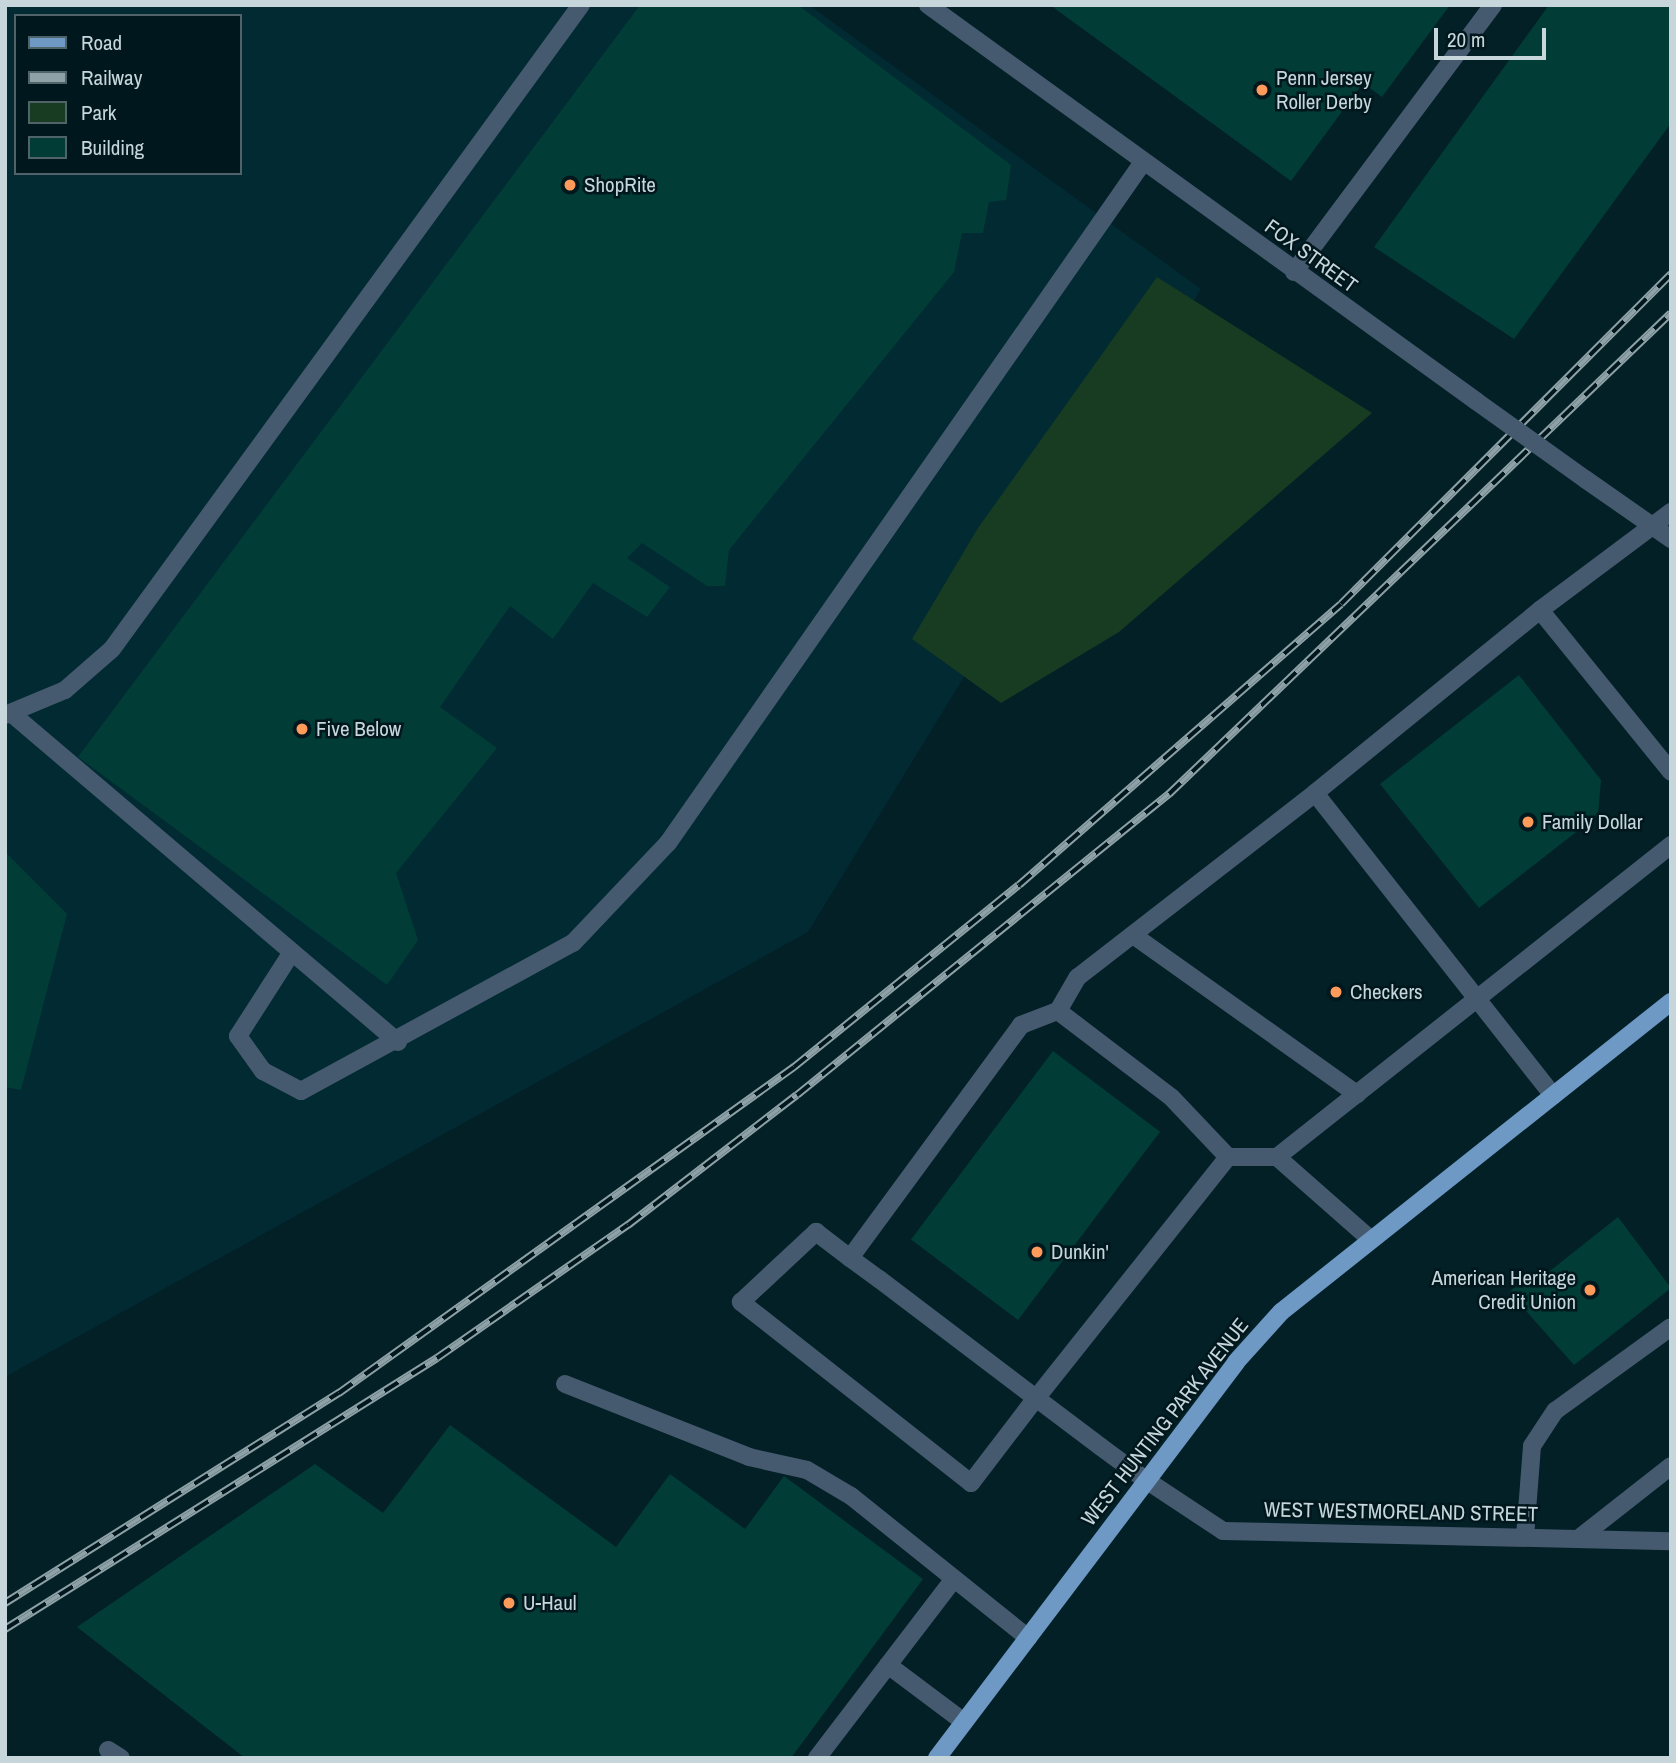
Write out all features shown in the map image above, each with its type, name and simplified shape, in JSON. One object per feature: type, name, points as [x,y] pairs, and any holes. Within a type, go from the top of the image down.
[{"type":"main road","name":"WEST HUNTING PARK AVENUE","points":[[937,1758],[1257,1337],[1369,1238],[1671,1002]]},
{"type":"street","points":[[397,1042],[8,714],[65,690],[112,649],[581,5]]},
{"type":"street","name":"FOX STREET","points":[[928,5],[1294,272],[1671,539]]},
{"type":"street","points":[[1294,272],[1493,5]]},
{"type":"street","points":[[292,952],[238,1036],[264,1071],[301,1091],[397,1042],[573,943],[668,843],[1143,162]]},
{"type":"street","points":[[849,1258],[1021,1025],[1058,1011],[1078,977],[1315,793],[1540,610],[1671,512]]},
{"type":"street","points":[[1540,610],[1671,772]]},
{"type":"street","points":[[1315,793],[1553,1095]]},
{"type":"street","points":[[1058,1011],[1172,1098],[1228,1157],[1277,1157],[1671,845]]},
{"type":"street","points":[[1133,935],[1357,1094]]},
{"type":"street","points":[[1036,1398],[1228,1157]]},
{"type":"street","points":[[1277,1157],[1369,1238]]},
{"type":"street","name":"WEST WESTMORELAND STREET","points":[[1036,1398],[971,1483],[741,1303],[816,1232],[1146,1480],[1223,1531],[1671,1541]]},
{"type":"street","points":[[1525,1537],[1532,1446],[1555,1411],[1671,1327]]},
{"type":"street","points":[[565,1384],[749,1457],[807,1470],[851,1496],[1027,1638]]},
{"type":"street","points":[[1578,1539],[1671,1466]]},
{"type":"street","points":[[817,1758],[954,1579]]},
{"type":"street","points":[[888,1665],[964,1722]]},
{"type":"shaded area","points":[[5,5],[809,5],[1201,289],[808,932],[5,1377]]},
{"type":"green space","points":[[1157,277],[1372,413],[1119,632],[1001,703],[912,639],[978,528]]},
{"type":"building","points":[[640,5],[798,5],[1011,165],[1006,200],[989,202],[983,233],[962,233],[954,272],[729,550],[725,586],[707,586],[642,543],[627,558],[670,587],[647,617],[593,583],[553,639],[510,606],[440,707],[497,748],[396,873],[418,940],[387,985],[78,757]]},
{"type":"building","name":"Penn Jersey Roller Derby","points":[[1050,5],[1450,5],[1382,97],[1363,83],[1291,181]]},
{"type":"building","points":[[1549,5],[1671,5],[1671,123],[1514,339],[1374,247]]},
{"type":"building","points":[[1519,675],[1601,780],[1598,815],[1479,908],[1380,784]]},
{"type":"building","points":[[5,852],[67,914],[21,1090],[5,1087]]},
{"type":"building","points":[[1053,1051],[1160,1132],[1018,1320],[911,1239]]},
{"type":"building","name":"American Heritage Credit Union","points":[[1618,1217],[1671,1288],[1574,1365],[1509,1292],[1535,1271],[1541,1278]]},
{"type":"building","name":"U-Haul","points":[[450,1425],[616,1547],[670,1474],[745,1529],[784,1476],[923,1579],[791,1758],[245,1758],[77,1627],[315,1464],[383,1513]]},
{"type":"railway","points":[[5,1603],[339,1393],[794,1067],[1019,885],[1341,604],[1671,274]]},
{"type":"railway","points":[[5,1629],[437,1358],[628,1225],[797,1095],[1169,794],[1671,313]]},
{"type":"place","name":"Penn Jersey Roller Derby","points":[[1262,90]]},
{"type":"place","name":"ShopRite","points":[[570,185]]},
{"type":"place","name":"Five Below","points":[[302,729]]},
{"type":"place","name":"Family Dollar","points":[[1528,822]]},
{"type":"place","name":"Checkers","points":[[1336,992]]},
{"type":"place","name":"Dunkin'","points":[[1037,1252]]},
{"type":"place","name":"American Heritage Credit Union","points":[[1590,1290]]},
{"type":"place","name":"U-Haul","points":[[509,1603]]}]
